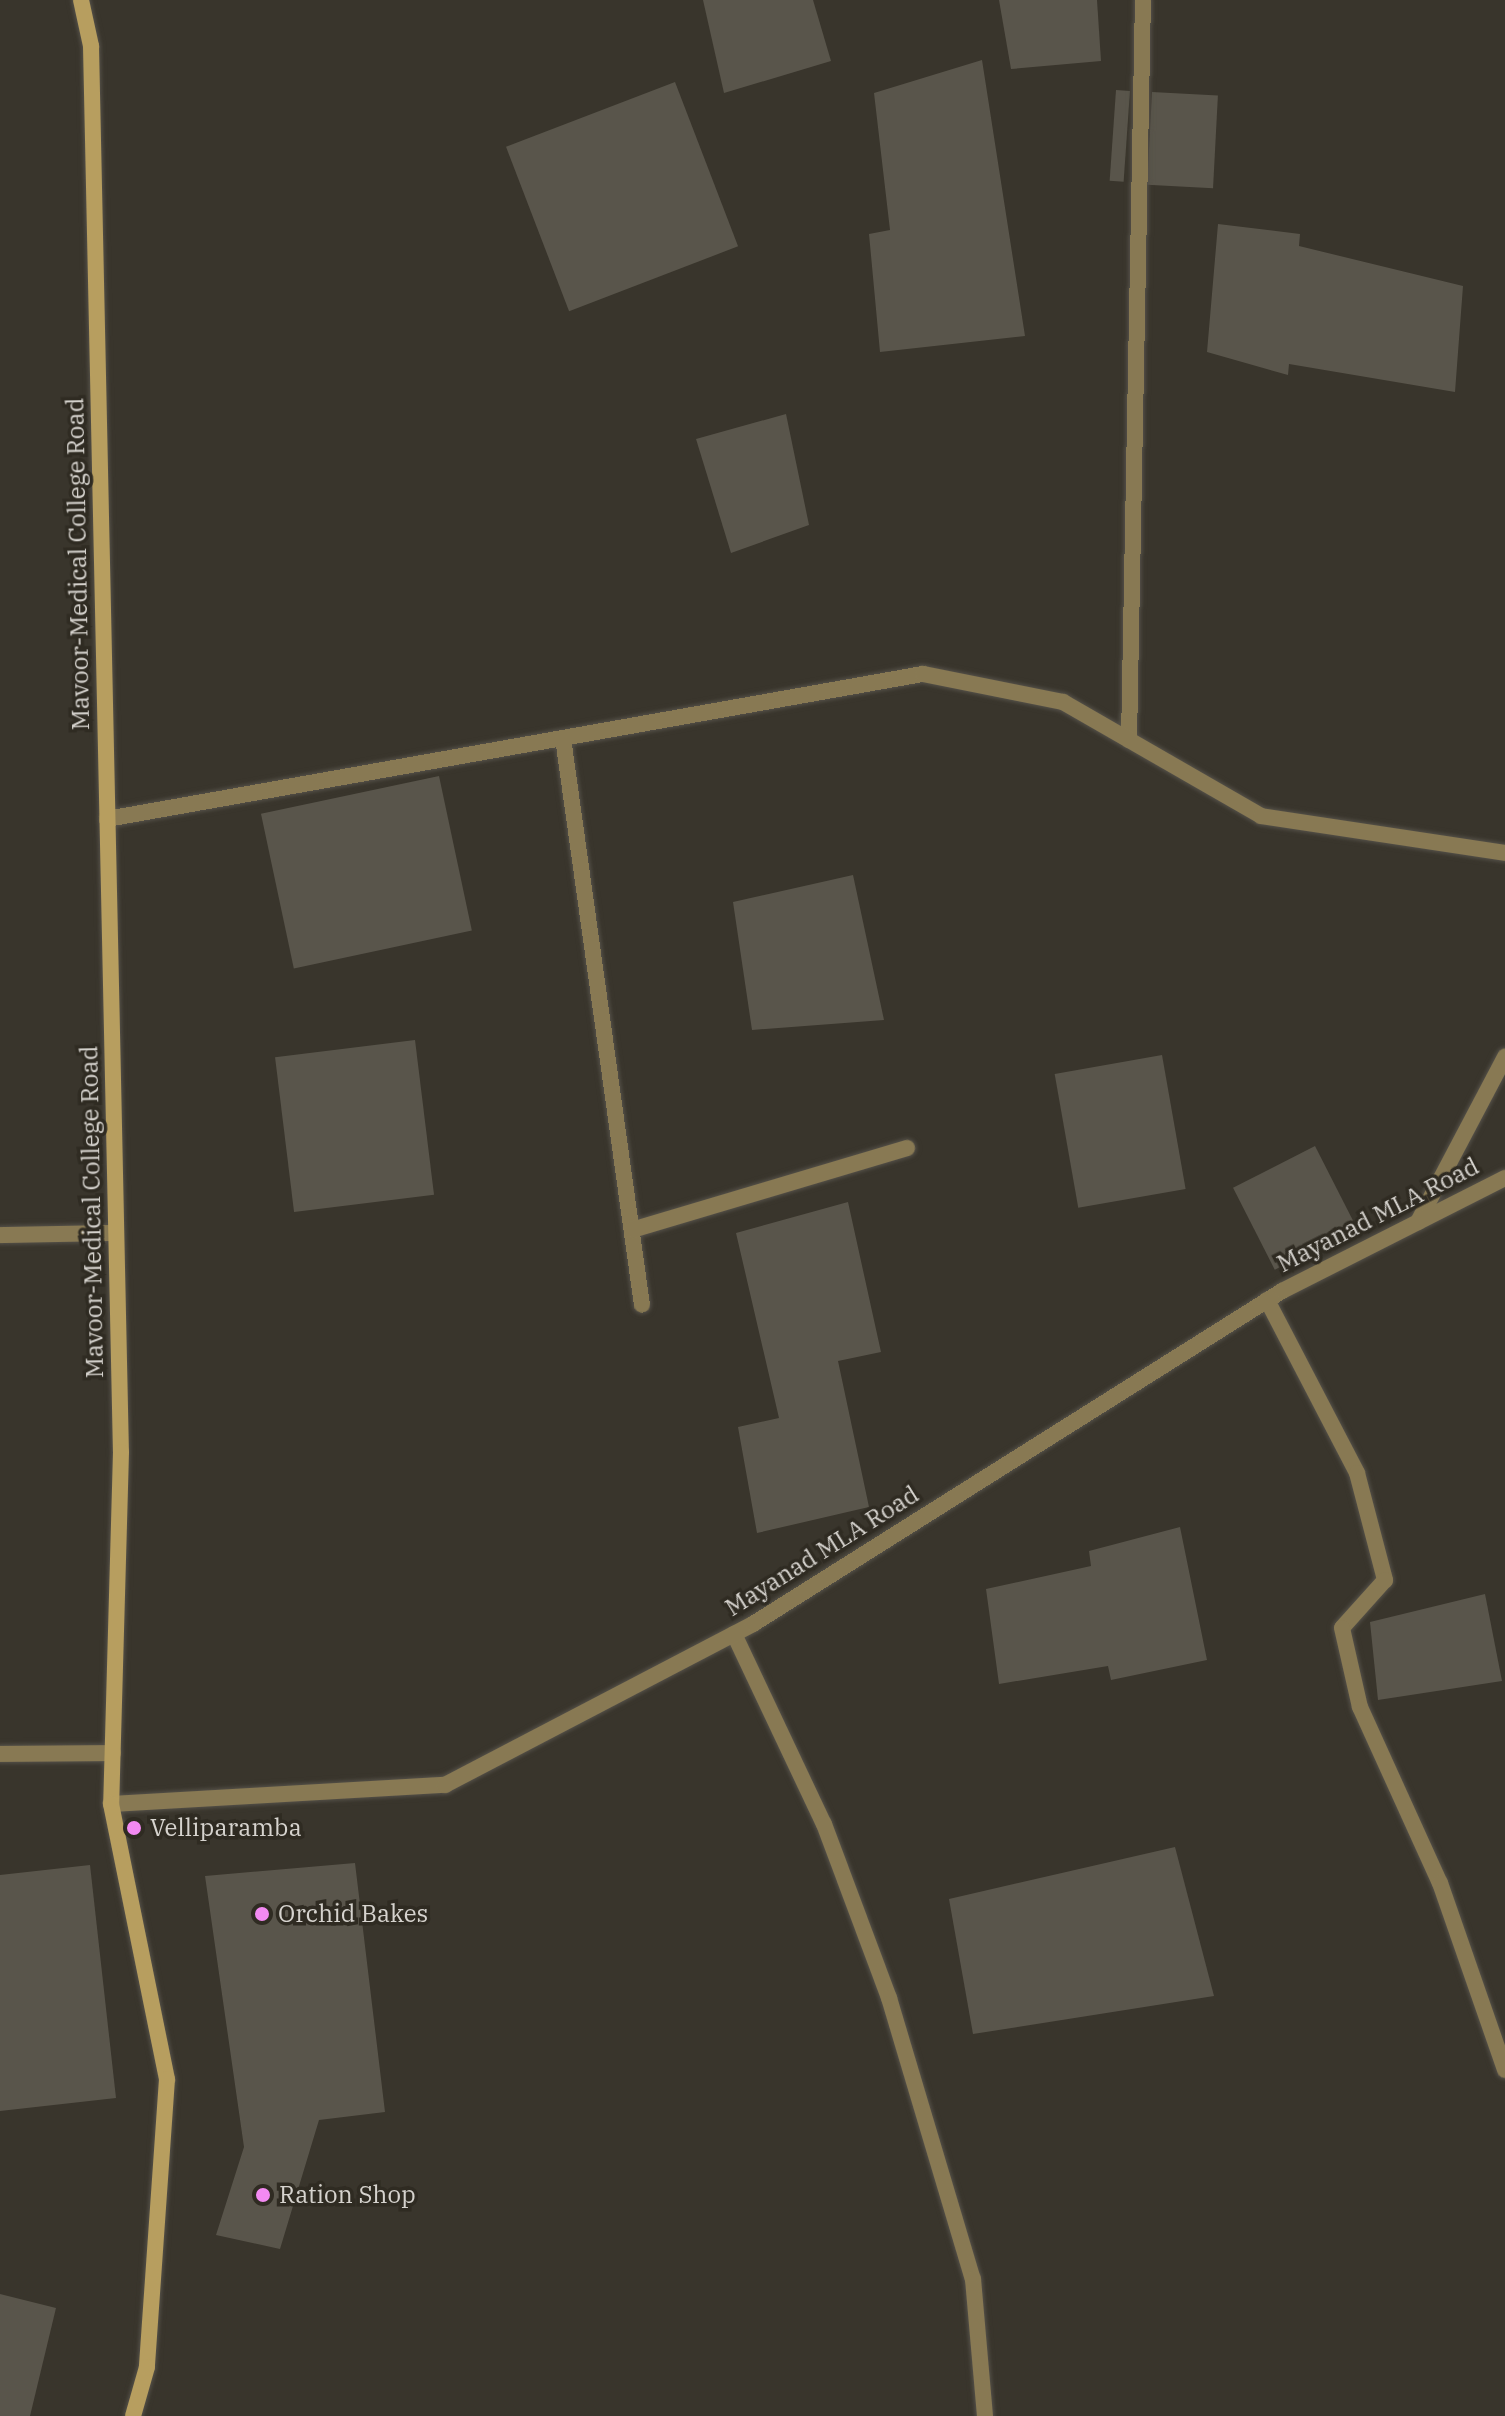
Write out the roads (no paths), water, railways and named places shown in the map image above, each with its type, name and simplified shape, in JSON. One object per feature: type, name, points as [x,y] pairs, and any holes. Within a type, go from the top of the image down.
[{"type":"main road","name":"Mavoor-Medical College Road","points":[[81,0],[91,46],[121,1452],[111,1804],[167,2079],[147,2367],[133,2416]]},
{"type":"street","points":[[1129,740],[1143,0]]},
{"type":"street","points":[[107,819],[923,674],[1063,702],[1261,816],[1505,853]]},
{"type":"street","points":[[563,738],[642,1305]]},
{"type":"street","points":[[1418,1222],[1505,1057]]},
{"type":"street","points":[[632,1230],[907,1148]]},
{"type":"street","name":"Mayanad MLA Road","points":[[111,1804],[445,1785],[734,1634],[1267,1300],[1505,1178]]},
{"type":"street","points":[[0,1235],[116,1233]]},
{"type":"street","points":[[1267,1300],[1357,1473],[1385,1580],[1342,1628],[1360,1707],[1440,1883],[1505,2070]]},
{"type":"street","points":[[734,1634],[824,1824],[889,1998],[973,2279],[985,2416]]},
{"type":"street","points":[[0,1754],[113,1753]]},
{"type":"place","name":"Velliparamba","points":[[134,1828]]},
{"type":"place","name":"Orchid Bakes","points":[[262,1914]]},
{"type":"place","name":"Ration Shop","points":[[263,2195]]}]
